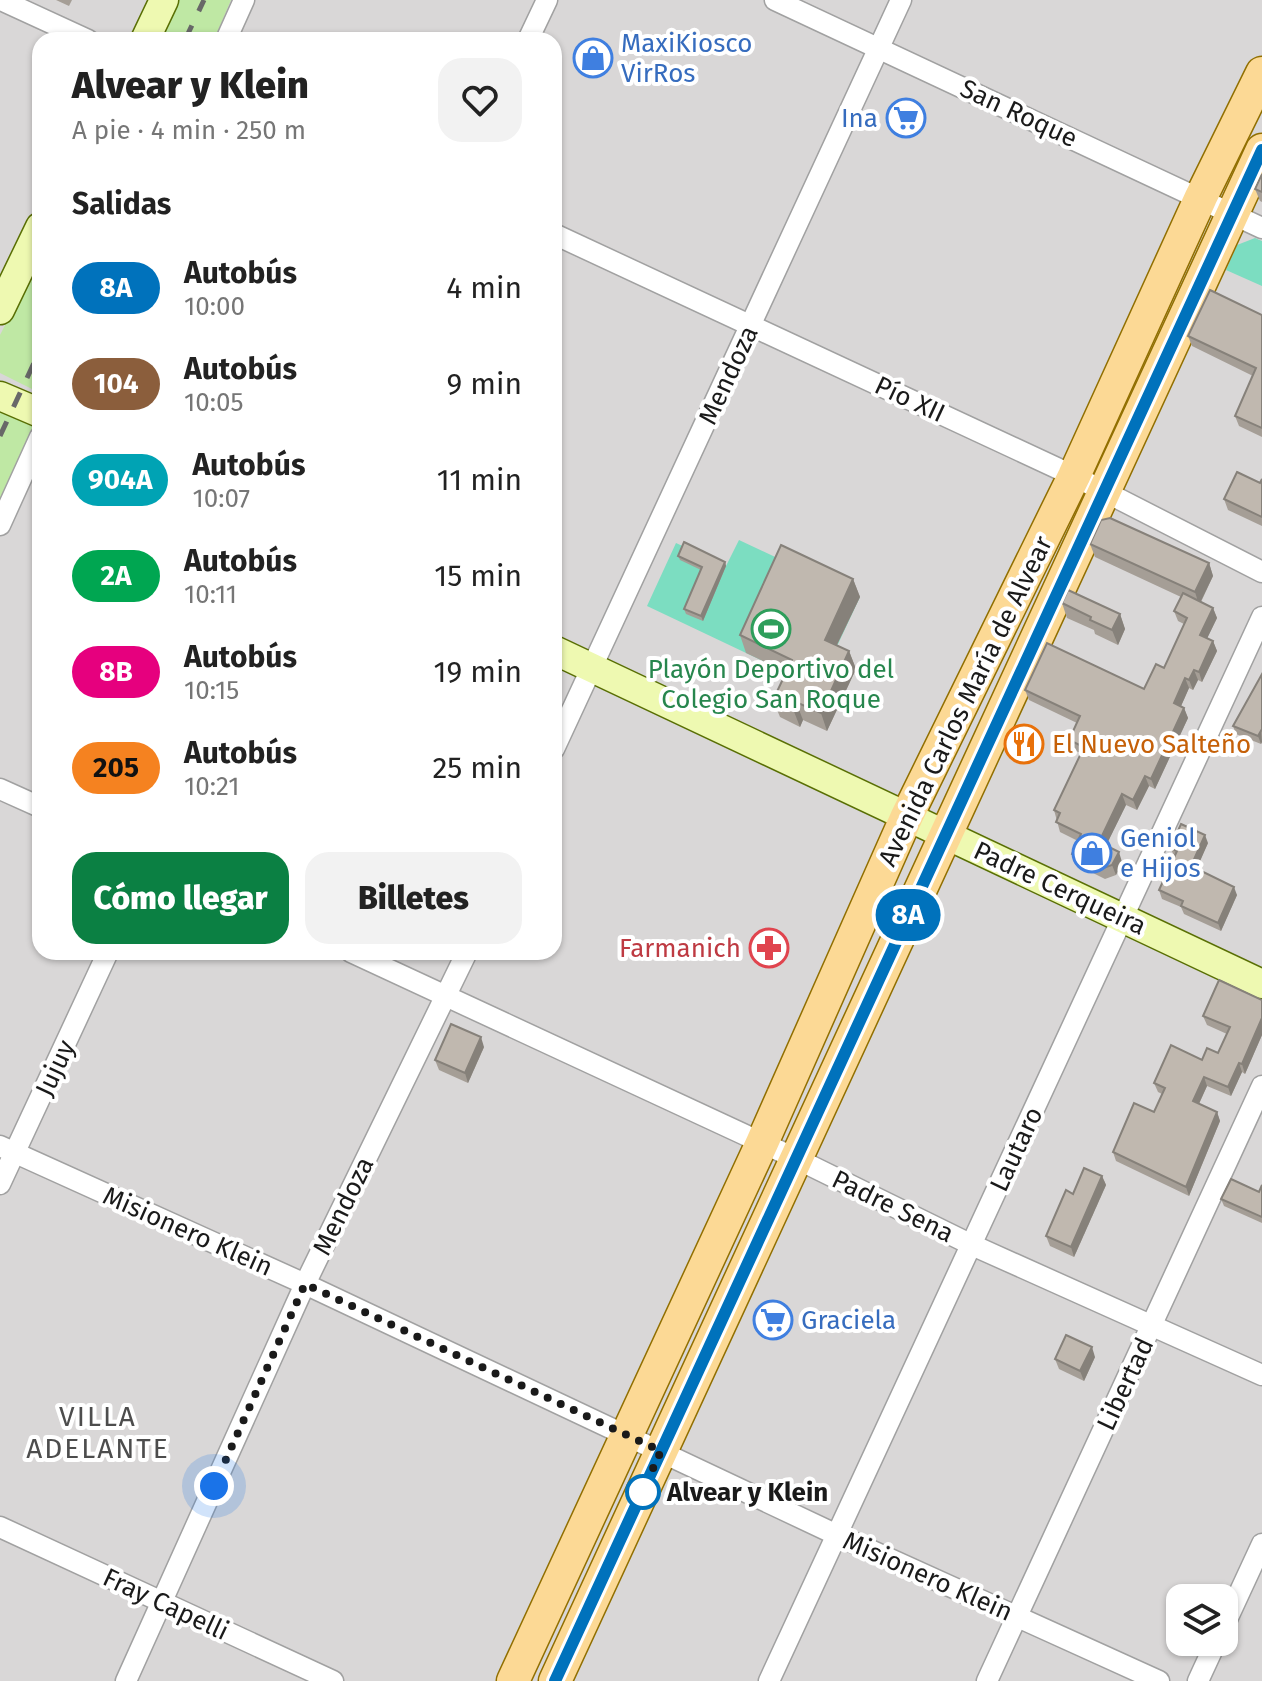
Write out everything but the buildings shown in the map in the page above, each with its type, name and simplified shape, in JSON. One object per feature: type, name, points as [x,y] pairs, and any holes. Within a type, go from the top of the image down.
[{"type":"main road","name":"Avenida Carlos María de Alvear","points":[[1217,205],[1262,73]]},
{"type":"main road","name":"Avenida Carlos María de Alvear","points":[[531,1681],[779,1151],[926,825],[1262,111]]},
{"type":"main road","name":"Avenida Carlos María de Alvear","points":[[1217,205],[1262,150]]},
{"type":"main road","name":"Avenida Carlos María de Alvear","points":[[513,1681],[643,1443]]},
{"type":"main road","name":"Avenida Carlos María de Alvear","points":[[555,1681],[643,1443]]},
{"type":"street","points":[[1,0],[27,5],[74,32]]},
{"type":"street","points":[[149,32],[164,0]]},
{"type":"street","points":[[230,32],[244,0]]},
{"type":"street","points":[[532,32],[547,0]]},
{"type":"street","name":"San Roque","points":[[775,0],[1262,228]]},
{"type":"street","name":"Mendoza","points":[[562,731],[901,0]]},
{"type":"street","name":"Pío XII","points":[[562,238],[1087,483],[1262,572]]},
{"type":"street","points":[[0,310],[32,244]]},
{"type":"street","points":[[0,396],[32,410]]},
{"type":"street","points":[[0,525],[32,455]]},
{"type":"street","name":"Lautaro","points":[[769,1681],[1262,617]]},
{"type":"street","name":"Padre Cerqueira","points":[[562,654],[1262,984]]},
{"type":"street","points":[[0,789],[32,803]]},
{"type":"street","name":"Jujuy","points":[[0,1184],[7,1149],[104,960]]},
{"type":"street","name":"Padre Sena","points":[[368,960],[779,1151],[972,1245],[1262,1375]]},
{"type":"street","name":"Mendoza","points":[[126,1681],[305,1284],[464,960]]},
{"type":"street","name":"Libertad","points":[[987,1681],[1262,1086]]},
{"type":"street","name":"Misionero Klein","points":[[7,1149],[305,1284],[837,1535],[1159,1681]]},
{"type":"street","name":"Fray Capelli","points":[[0,1527],[333,1681]]},
{"type":"street","points":[[1238,1596],[1262,1544]]},
{"type":"street","points":[[1198,1681],[1210,1656]]},
{"type":"shaded area","points":[[0,0],[1262,0],[1262,1681],[0,1681]]},
{"type":"green space","points":[[178,0],[231,0],[217,32],[164,32]]},
{"type":"green space","points":[[1255,238],[1262,241],[1262,286],[1226,270],[1237,245]]},
{"type":"green space","points":[[32,273],[32,389],[0,373],[0,335]]},
{"type":"green space","points":[[0,405],[28,416],[32,431],[0,499]]},
{"type":"green space","name":"Playón Deportivo del Colegio San Roque","points":[[739,540],[860,597],[818,687],[647,606],[676,543],[726,566]]},
{"type":"railway","points":[[189,32],[204,0]]},
{"type":"railway","points":[[0,436],[32,367]]},
{"type":"bus line","name":"8A","points":[[555,1681],[1262,150]]},
{"type":"place","name":"MaxiKiosco VirRos","points":[[593,58]]},
{"type":"place","name":"Ina","points":[[906,118]]},
{"type":"place","name":"Playón Deportivo del Colegio San Roque","points":[[771,629]]},
{"type":"place","name":"El Nuevo Salteño","points":[[1024,744]]},
{"type":"place","name":"Geniol e Hijos","points":[[1092,853]]},
{"type":"place","name":"Farmanich","points":[[769,948]]},
{"type":"place","name":"Graciela","points":[[773,1320]]},
{"type":"place","name":"Alvear y Klein","points":[[643,1492]]},
{"type":"district","name":"VILLA ADELANTE","points":[[98,1432]]},
{"type":"route","points":[[214,1486],[305,1284],[661,1451],[640,1497],[643,1492]]}]
